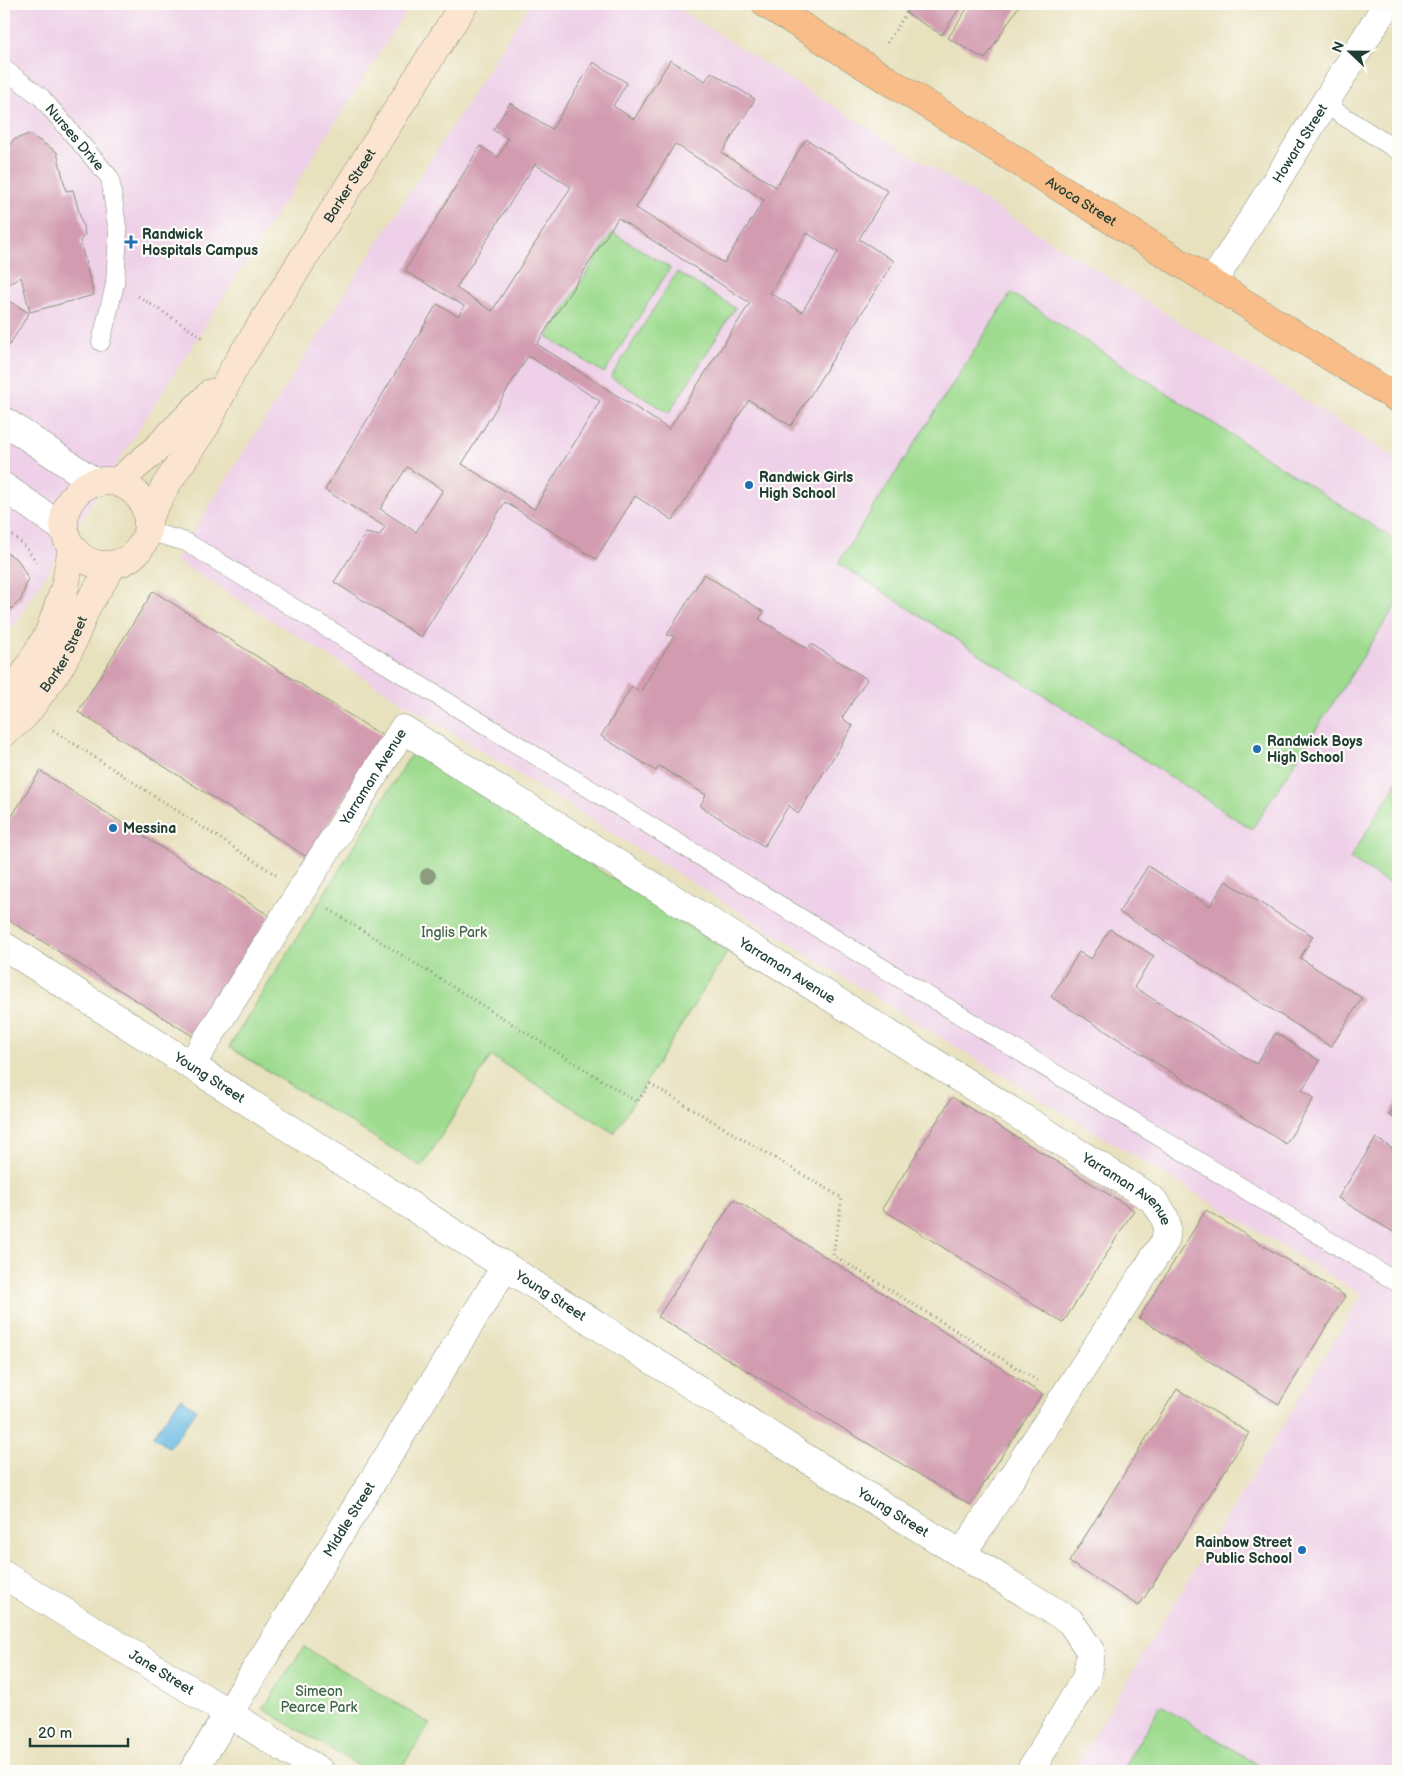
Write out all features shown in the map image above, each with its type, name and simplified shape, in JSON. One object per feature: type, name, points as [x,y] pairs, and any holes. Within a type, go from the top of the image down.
[{"type":"main road","name":"Barker Street","points":[[148,524],[166,485],[206,425],[234,368],[464,4]]},
{"type":"main road","name":"Avoca Street","points":[[766,4],[1398,399]]},
{"type":"main road","name":"Barker Street","points":[[106,482],[136,468],[168,438],[234,368]]},
{"type":"main road","points":[[106,482],[127,487],[136,494],[144,505],[148,524],[144,544],[136,554],[124,562],[112,566],[86,560],[75,553],[68,538],[64,517],[68,505],[84,487],[106,482]]},
{"type":"main road","name":"Barker Street","points":[[4,713],[7,704],[49,633],[65,587],[68,538]]},
{"type":"main road","name":"Barker Street","points":[[4,733],[25,715],[59,668],[70,648],[87,606],[112,566]]},
{"type":"street","name":"Howard Street","points":[[1212,283],[1387,4]]},
{"type":"street","points":[[4,421],[106,482]]},
{"type":"street","points":[[4,487],[68,538]]},
{"type":"street","name":"Yarraman Avenue","points":[[191,1065],[403,729],[1152,1199],[1164,1214],[1168,1230],[1164,1241],[962,1554]]},
{"type":"street","name":"Young Street","points":[[4,946],[804,1457],[1070,1622],[1090,1652],[1086,1678],[1030,1771]]},
{"type":"street","name":"Middle Street","points":[[193,1771],[505,1267]]},
{"type":"street","name":"Jane Street","points":[[4,1575],[320,1771]]},
{"type":"lane","name":"Nurses Drive","points":[[4,68],[41,96],[110,178],[118,233],[115,284],[101,342]]},
{"type":"lane","points":[[1323,104],[1398,151]]},
{"type":"lane","points":[[148,524],[186,542],[1398,1283]]},
{"type":"path","points":[[871,69],[912,4]]},
{"type":"path","points":[[115,284],[205,339]]},
{"type":"path","points":[[9,532],[26,547],[37,563],[39,570]]},
{"type":"path","points":[[52,730],[301,892],[638,1102],[650,1084],[842,1198],[833,1255],[1064,1396]]},
{"type":"shaded area","name":"Randwick Hospitals Campus","points":[[4,4],[411,4],[4,640]]},
{"type":"shaded area","name":"Randwick Girls High School","points":[[530,4],[670,4],[1398,460],[1398,1771],[1072,1771],[1362,1295],[940,1037],[175,560]]},
{"type":"green space","points":[[612,232],[670,268],[604,373],[547,337]]},
{"type":"green space","points":[[677,272],[735,308],[669,413],[611,377]]},
{"type":"green space","points":[[1011,293],[1398,542],[1398,602],[1252,829],[838,563]]},
{"type":"green space","name":"Inglis Park","points":[[412,753],[728,951],[614,1133],[491,1056],[422,1167],[229,1047]]},
{"type":"green space","points":[[1398,780],[1398,889],[1350,859]]},
{"type":"green space","name":"Simeon Pearce Park","points":[[304,1647],[430,1724],[399,1771],[368,1771],[263,1709]]},
{"type":"green space","points":[[1161,1705],[1268,1771],[1121,1771]]},
{"type":"water","points":[[181,1398],[197,1410],[169,1448],[153,1436]]},
{"type":"building","points":[[912,4],[962,4],[942,35],[906,13]]},
{"type":"building","points":[[970,4],[1020,4],[985,59],[948,38]]},
{"type":"building","points":[[670,60],[705,81],[711,72],[755,99],[722,153],[776,187],[806,139],[888,191],[859,239],[894,261],[791,426],[749,400],[673,520],[635,496],[596,559],[505,502],[421,637],[334,582],[366,533],[379,536],[385,527],[325,490],[437,304],[458,316],[464,306],[405,271],[480,146],[498,157],[508,139],[493,130],[510,103],[552,129],[593,62],[627,83],[613,106],[634,119]],"holes":[[[675,144],[764,200],[724,263],[636,208]],[[535,164],[571,187],[492,311],[456,288]],[[618,218],[750,303],[669,429],[537,344]],[[807,233],[838,252],[802,312],[770,293]],[[528,356],[600,401],[534,509],[462,464]],[[407,467],[443,490],[416,532],[380,509]]]},
{"type":"building","points":[[29,134],[57,152],[66,191],[73,190],[85,234],[80,241],[94,295],[30,312],[21,277],[4,287],[4,151],[6,152],[13,140]]},
{"type":"building","points":[[4,298],[29,313],[4,354]]},
{"type":"building","points":[[4,551],[18,560],[28,578],[21,600],[4,615]]},
{"type":"building","points":[[704,574],[764,612],[759,619],[808,649],[811,644],[867,679],[842,718],[853,726],[798,814],[789,805],[764,846],[700,806],[706,795],[659,766],[656,771],[601,736],[632,686],[640,692],[674,636],[667,635]]},
{"type":"building","points":[[153,591],[383,736],[307,857],[78,712]]},
{"type":"building","points":[[40,771],[270,916],[194,1037],[4,917],[4,829]]},
{"type":"building","points":[[1148,866],[1210,906],[1226,881],[1313,936],[1300,958],[1362,998],[1331,1047],[1119,912]]},
{"type":"building","points":[[1110,929],[1154,956],[1134,987],[1256,1064],[1276,1033],[1320,1061],[1302,1090],[1314,1098],[1286,1144],[1051,997],[1079,952],[1091,959]]},
{"type":"building","points":[[952,1097],[1134,1210],[1063,1323],[882,1209]]},
{"type":"building","points":[[1398,1100],[1398,1121],[1389,1115]]},
{"type":"building","points":[[1376,1138],[1398,1152],[1398,1235],[1338,1198]]},
{"type":"building","points":[[734,1199],[1042,1394],[970,1505],[658,1317]]},
{"type":"building","points":[[1206,1210],[1345,1296],[1279,1404],[1139,1318]]},
{"type":"building","points":[[1177,1389],[1249,1433],[1139,1606],[1069,1562]]},
{"type":"place","name":"Randwick Hospitals Campus","points":[[131,242]]},
{"type":"place","name":"Randwick Girls High School","points":[[749,485]]},
{"type":"place","name":"Randwick Boys High School","points":[[1257,749]]},
{"type":"place","name":"Messina","points":[[113,828]]},
{"type":"place","name":"Rainbow Street Public School","points":[[1302,1550]]}]
